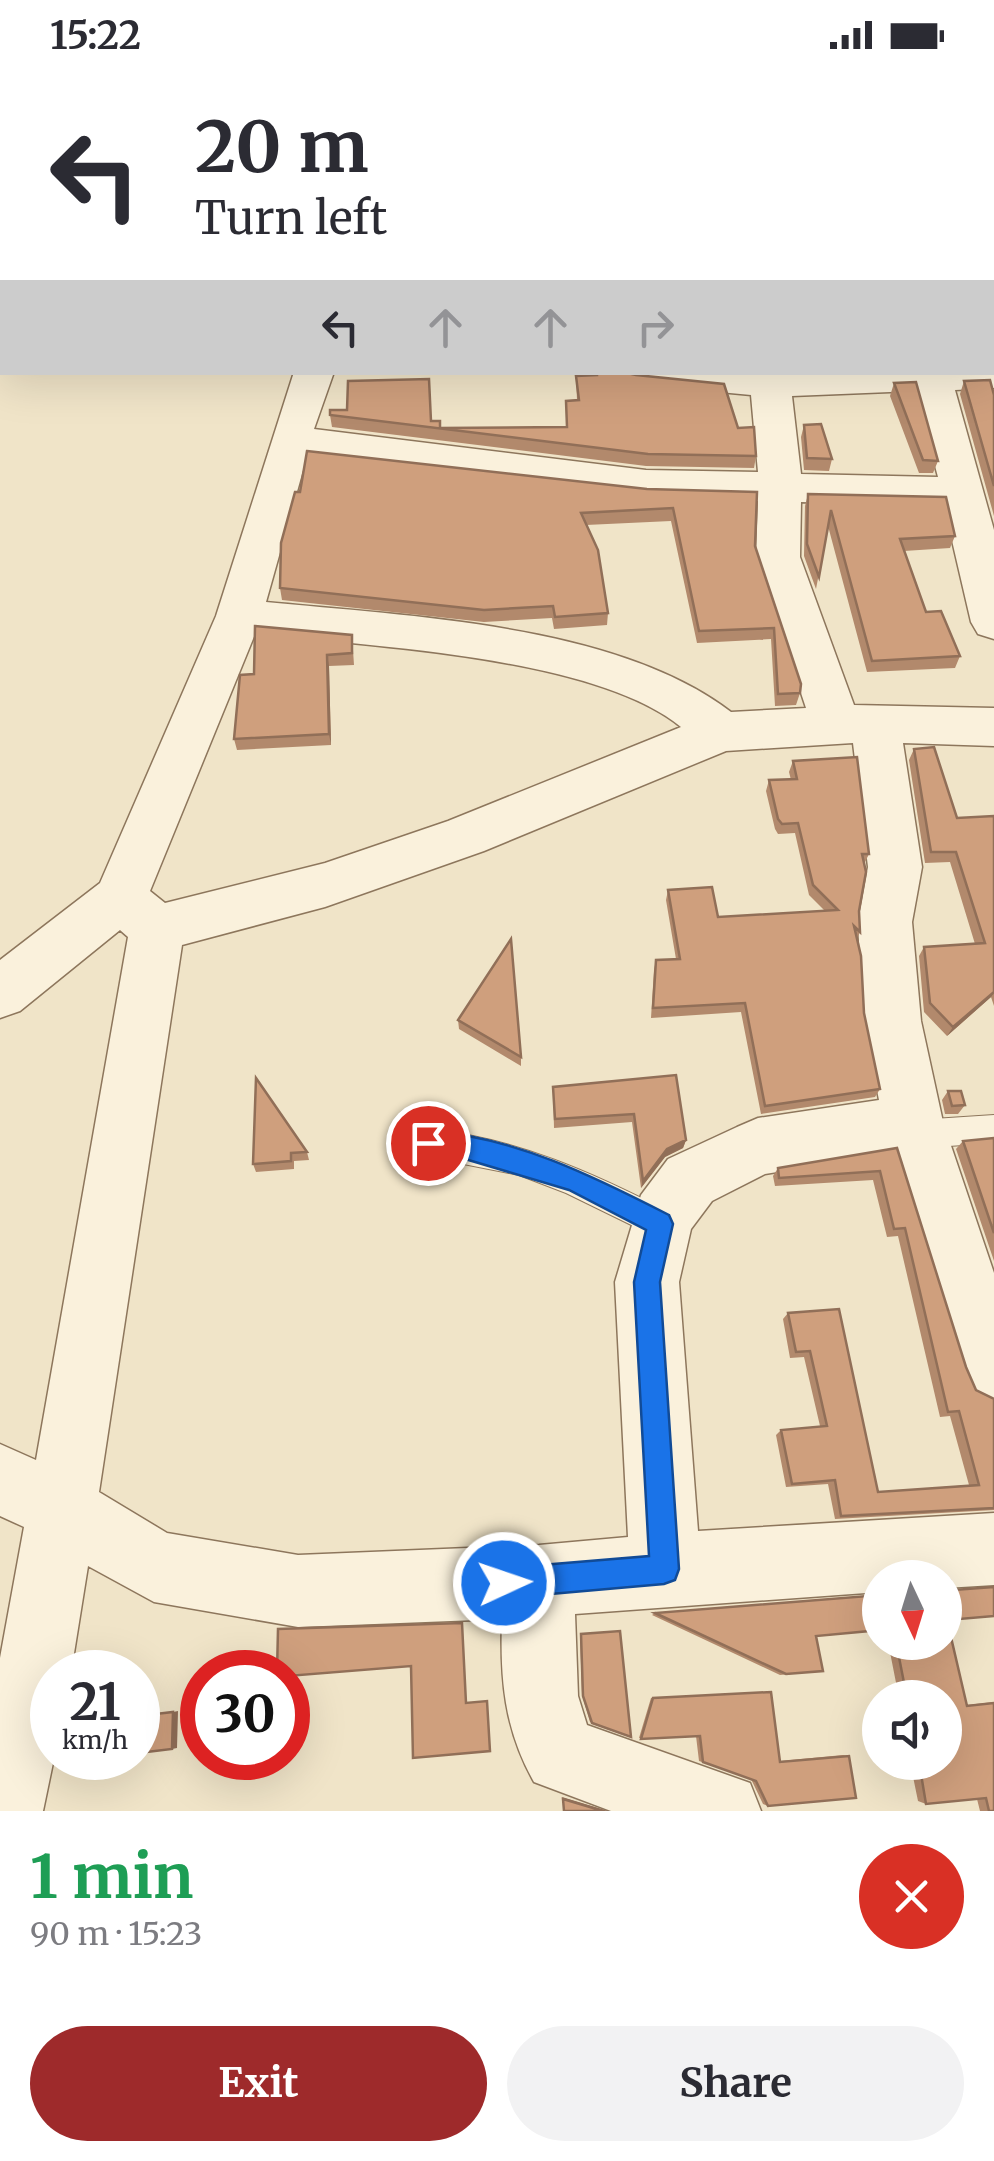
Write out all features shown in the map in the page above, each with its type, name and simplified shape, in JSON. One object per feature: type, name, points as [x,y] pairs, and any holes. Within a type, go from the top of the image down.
[{"type":"street","points":[[658,375],[770,384],[930,375],[994,376]]},
{"type":"street","points":[[930,375],[954,454],[994,622]]},
{"type":"street","points":[[770,384],[781,488],[776,532],[778,557],[886,783],[895,866],[885,922],[892,1022],[916,1128],[994,1371]]},
{"type":"street","points":[[4,1811],[30,1493],[138,913],[313,397],[646,484],[961,492]]},
{"type":"street","points":[[238,616],[438,636],[556,658],[633,677],[682,701],[721,732]]},
{"type":"street","points":[[0,993],[138,913],[326,884],[414,854],[721,732],[855,724],[994,727]]},
{"type":"street","points":[[664,1569],[647,1282],[660,1224],[690,1180],[758,1147],[916,1128]]},
{"type":"street","points":[[30,1493],[154,1566],[212,1580],[298,1591],[539,1582],[664,1569],[994,1549]]},
{"type":"street","points":[[539,1582],[542,1710],[548,1738],[561,1755],[722,1811]]},
{"type":"lane","points":[[916,1128],[994,1129]]},
{"type":"lane","points":[[428,1143],[455,1144],[574,1180],[660,1224]]},
{"type":"building","points":[[636,375],[724,384],[738,428],[754,427],[756,456],[648,454],[330,415],[330,410],[347,410],[348,381],[429,379],[431,421],[440,421],[440,428],[567,427],[566,401],[579,400],[576,376]]},
{"type":"building","points":[[990,380],[994,395],[994,486],[964,381]]},
{"type":"building","points":[[916,382],[938,461],[923,460],[894,383]]},
{"type":"building","points":[[821,424],[832,459],[807,458],[804,425]]},
{"type":"building","points":[[307,451],[647,489],[757,492],[755,546],[801,684],[800,693],[778,694],[774,628],[699,631],[673,508],[581,513],[598,550],[608,613],[555,617],[553,606],[484,610],[280,588],[281,543],[295,492],[300,492]]},
{"type":"building","points":[[808,494],[946,497],[955,536],[900,539],[926,612],[941,611],[960,656],[872,661],[831,510],[819,577],[807,544]]},
{"type":"building","points":[[255,626],[352,635],[352,653],[327,655],[329,734],[234,739],[240,675],[254,674]]},
{"type":"building","points":[[934,747],[957,818],[994,816],[994,992],[953,1027],[930,1003],[924,947],[985,943],[956,852],[931,852],[914,749]]},
{"type":"building","points":[[857,757],[869,854],[862,854],[866,872],[859,911],[860,932],[854,926],[861,956],[864,1013],[880,1089],[765,1106],[745,1003],[653,1008],[656,960],[680,959],[668,890],[712,887],[718,917],[838,910],[813,885],[798,823],[782,824],[778,819],[769,780],[797,779],[793,761]]},
{"type":"building","points":[[511,939],[521,1057],[458,1020]]},
{"type":"building","points":[[676,1075],[686,1140],[667,1149],[643,1181],[634,1114],[555,1119],[553,1087]]},
{"type":"building","points":[[256,1078],[307,1152],[291,1153],[291,1161],[253,1164]]},
{"type":"building","points":[[948,1091],[961,1091],[965,1105],[952,1106]]},
{"type":"building","points":[[994,1138],[994,1233],[963,1141]]},
{"type":"building","points":[[897,1148],[966,1367],[976,1390],[994,1399],[994,1508],[841,1516],[835,1480],[792,1484],[781,1430],[827,1426],[810,1351],[796,1352],[788,1313],[839,1309],[878,1492],[979,1485],[959,1411],[948,1412],[905,1228],[894,1229],[880,1171],[779,1178],[778,1168]]},
{"type":"building","points":[[994,1587],[994,1616],[962,1619],[962,1589]]},
{"type":"building","points":[[862,1596],[862,1632],[816,1636],[823,1671],[786,1674],[655,1613]]},
{"type":"building","points":[[462,1623],[466,1703],[487,1701],[490,1751],[413,1758],[411,1666],[310,1674],[310,1650],[278,1650],[278,1629]]},
{"type":"building","points":[[620,1631],[631,1737],[592,1723],[583,1696],[581,1634]]},
{"type":"building","points":[[900,1660],[956,1660],[961,1680],[903,1680]]},
{"type":"building","points":[[962,1684],[967,1706],[994,1703],[994,1811],[989,1811],[986,1798],[926,1804],[922,1780],[962,1780]]},
{"type":"building","points":[[771,1692],[780,1762],[849,1756],[856,1798],[768,1806],[756,1781],[703,1762],[700,1736],[641,1739],[653,1698]]},
{"type":"building","points":[[173,1712],[172,1749],[160,1750],[160,1713]]},
{"type":"building","points":[[563,1799],[603,1811],[564,1811]]},
{"type":"route","points":[[428,1143],[455,1144],[574,1180],[660,1224],[647,1282],[664,1569],[504,1583]]}]
